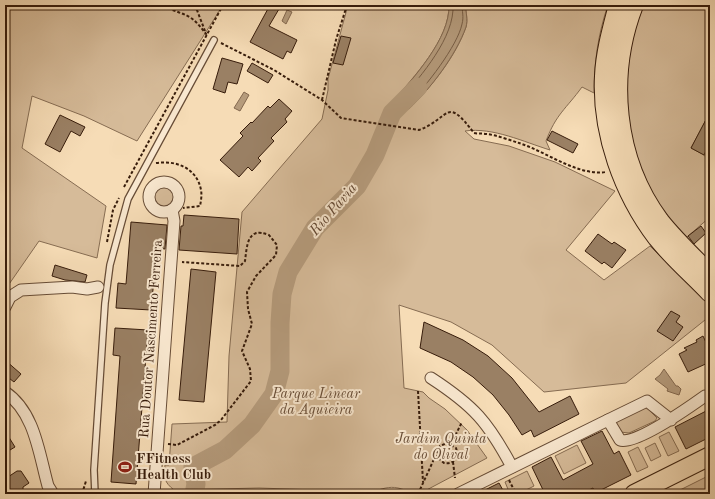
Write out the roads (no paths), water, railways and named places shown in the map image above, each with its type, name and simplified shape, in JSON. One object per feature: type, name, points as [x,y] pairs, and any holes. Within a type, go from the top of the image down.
[{"type":"main road","points":[[618,5],[606,58],[604,94],[608,125],[620,171],[635,205],[658,240],[710,293]]},
{"type":"main road","points":[[634,5],[624,39],[618,71],[619,112],[627,150],[635,175],[659,220],[674,238],[710,274]]},
{"type":"main road","points":[[634,494],[710,456]]},
{"type":"main road","points":[[655,494],[710,466]]},
{"type":"street","name":"Rua Doutor Nascimento Ferreira","points":[[154,494],[174,221],[177,209]]},
{"type":"street","points":[[5,307],[10,297],[21,290],[72,287],[87,289],[98,287]]},
{"type":"street","points":[[431,378],[455,394],[478,414],[488,426],[512,467]]},
{"type":"street","points":[[5,392],[23,408],[30,421],[48,486],[53,494]]},
{"type":"street","points":[[608,420],[620,440],[628,441],[671,420],[705,396]]},
{"type":"street","points":[[458,494],[647,401],[671,420]]},
{"type":"lane","points":[[95,494],[94,470],[105,303],[110,265],[128,199],[214,40]]},
{"type":"water","points":[[449,5],[465,5],[467,16],[466,27],[456,49],[442,71],[409,109],[392,103],[420,70],[437,44],[448,18]]},
{"type":"water","points":[[287,10],[292,12],[286,24],[282,21]]},
{"type":"water","points":[[244,92],[249,95],[240,111],[234,108]]},
{"type":"water","points":[[664,369],[676,386],[681,389],[679,395],[667,391],[668,389],[655,379]]},
{"type":"waterway","name":"Rio Pavia","points":[[194,494],[196,484],[193,467],[225,450],[252,425],[274,394],[280,371],[280,323],[282,294],[288,272],[315,228],[357,186],[375,155],[392,113],[418,87]]},
{"type":"place","name":"FFitness Health Club","points":[[125,467]]},
{"type":"park label","name":"Parque Linear da Aguieira","points":[[316,402]]},
{"type":"park label","name":"Jardim Quinta do Olival","points":[[441,448]]}]
